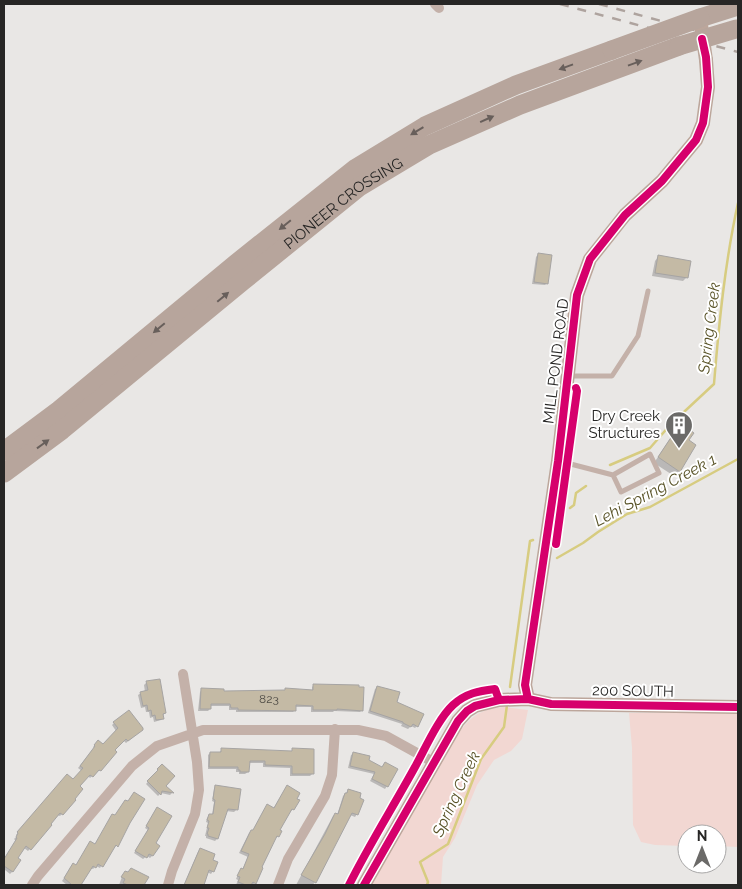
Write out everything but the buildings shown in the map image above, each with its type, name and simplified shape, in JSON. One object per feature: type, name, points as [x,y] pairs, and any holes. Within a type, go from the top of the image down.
[{"type":"highway","name":"PIONEER CROSSING","points":[[4,451],[59,410],[239,261],[356,168],[425,126],[516,85],[612,50],[699,11],[738,6]]},
{"type":"highway","name":"PIONEER CROSSING","points":[[4,473],[62,430],[359,187],[429,145],[520,105],[679,46],[738,28]]},
{"type":"street","name":"MILL POND ROAD","points":[[528,699],[525,685],[558,461],[577,295],[590,259],[626,215],[662,181],[696,140],[703,123],[708,87],[699,11]]},
{"type":"street","points":[[168,885],[172,870],[195,814],[199,790],[197,762],[182,674]]},
{"type":"street","name":"200 SOUTH","points":[[364,885],[458,721],[467,711],[475,706],[498,700],[528,699],[551,704],[738,706]]},
{"type":"street","points":[[32,885],[132,766],[157,746],[203,730],[358,730],[386,736],[433,762]]},
{"type":"street","points":[[278,885],[288,860],[325,796],[332,775],[334,730]]},
{"type":"lane","points":[[568,376],[612,376],[638,336],[648,291]]},
{"type":"lane","points":[[558,461],[613,475],[650,454],[659,472],[621,492],[613,475]]},
{"type":"shaded area","points":[[503,707],[528,710],[522,739],[511,751],[494,760],[477,785],[455,838],[443,857],[441,885],[371,885],[457,735],[476,715],[487,710]]},
{"type":"shaded area","points":[[738,712],[738,847],[727,846],[727,824],[677,824],[677,846],[655,845],[641,842],[633,825],[632,748],[629,713]]},
{"type":"waterway","name":"Spring Creek","points":[[610,465],[650,448],[671,424],[714,384],[723,293],[738,203]]},
{"type":"waterway","name":"Lehi Spring Creek 1","points":[[557,558],[627,514],[650,507],[738,459]]},
{"type":"waterway","name":"Spring Creek","points":[[570,508],[574,505],[576,493],[586,486]]},
{"type":"waterway","name":"Spring Creek","points":[[510,687],[530,541],[533,540]]},
{"type":"waterway","name":"Spring Creek","points":[[427,885],[428,882],[420,862],[448,844],[481,759],[504,727],[507,705]]},
{"type":"railway","points":[[560,4],[738,52]]},
{"type":"railway","points":[[599,4],[738,42]]},
{"type":"cycle path","points":[[528,699],[525,685],[558,461],[577,295],[590,259],[625,215],[662,181],[696,140],[703,123],[708,87],[706,57],[702,39]]},
{"type":"cycle path","points":[[556,544],[576,388]]},
{"type":"cycle path","points":[[349,885],[432,734],[447,711],[463,698],[478,692],[495,689],[499,700]]},
{"type":"cycle path","points":[[364,885],[458,721],[467,711],[475,706],[499,700],[528,699],[551,704],[738,707]]},
{"type":"place","name":"Dry Creek Structures","points":[[679,449]]}]
